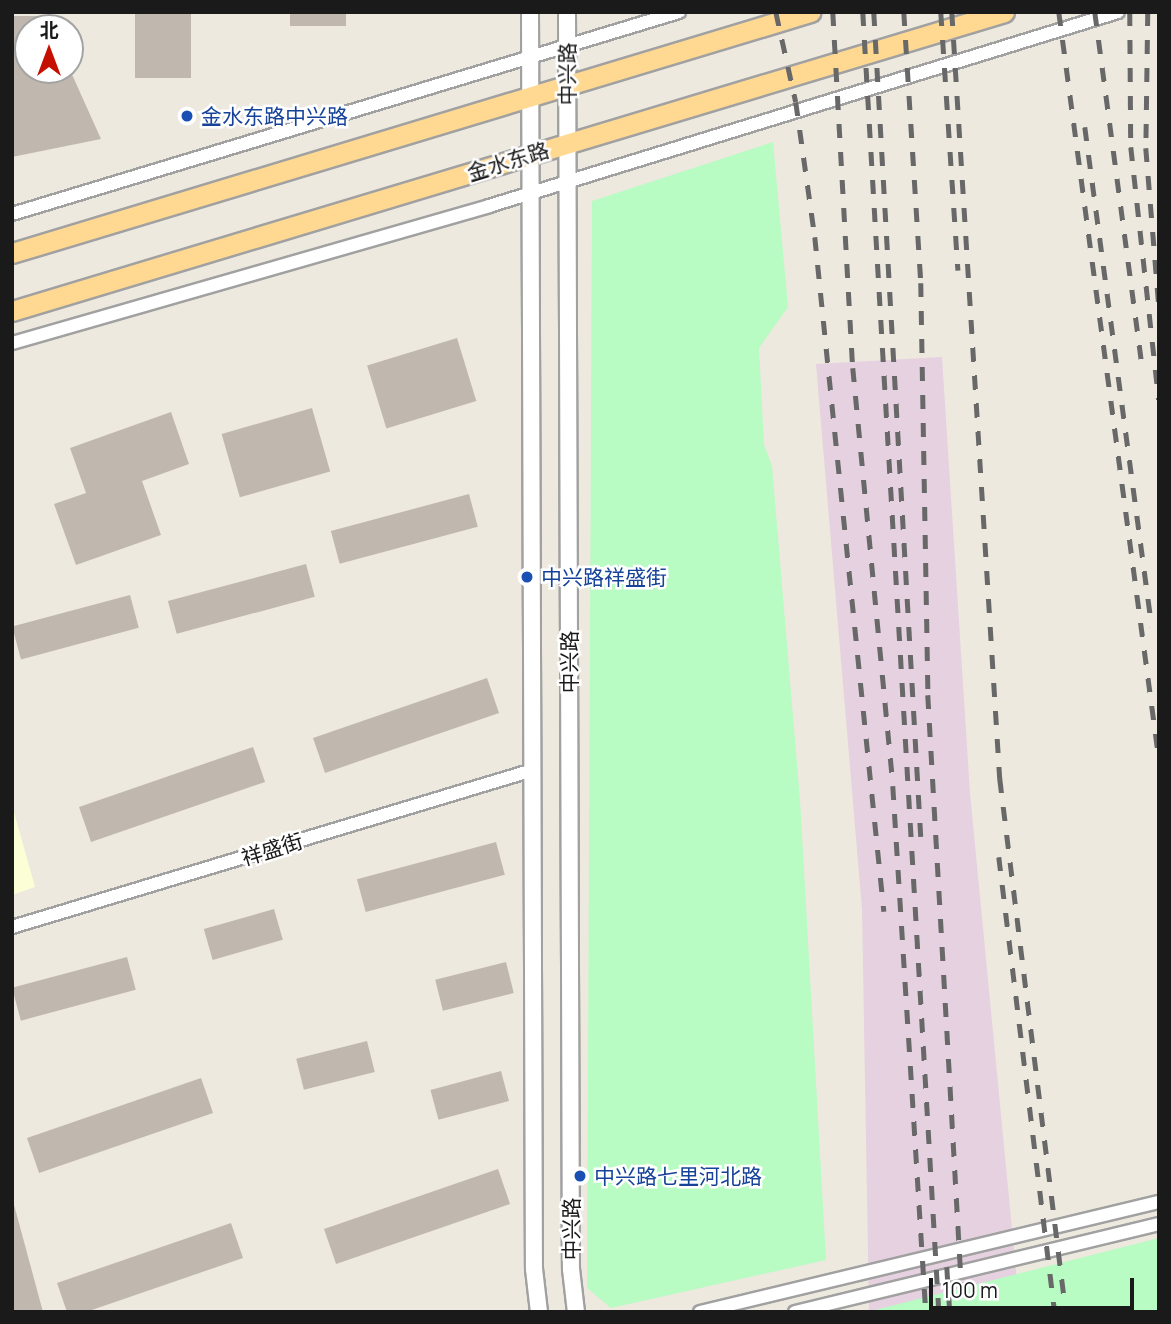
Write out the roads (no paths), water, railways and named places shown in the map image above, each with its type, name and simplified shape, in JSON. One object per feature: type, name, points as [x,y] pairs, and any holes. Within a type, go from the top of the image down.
[{"type":"main road","points":[[12,253],[810,12]]},
{"type":"main road","name":"金水东路","points":[[12,311],[1004,12]]},
{"type":"street","name":"中兴路","points":[[530,12],[534,1269],[539,1312]]},
{"type":"street","name":"中兴路","points":[[567,12],[571,1269],[576,1312]]},
{"type":"street","points":[[12,214],[679,12]]},
{"type":"street","points":[[12,343],[531,193],[1118,12]]},
{"type":"street","name":"祥盛街","points":[[12,927],[533,771]]},
{"type":"street","points":[[700,1312],[1159,1202]]},
{"type":"street","points":[[795,1312],[1159,1224]]},
{"type":"railway","points":[[776,12],[796,102],[815,237],[884,911]]},
{"type":"railway","points":[[833,12],[853,368],[893,786],[926,1312]]},
{"type":"railway","points":[[863,12],[939,1312]]},
{"type":"railway","points":[[874,12],[921,837]]},
{"type":"railway","points":[[904,12],[921,283],[928,695],[963,1312]]},
{"type":"railway","points":[[941,12],[958,270]]},
{"type":"railway","points":[[952,12],[1000,779],[1066,1312]]},
{"type":"railway","points":[[1059,12],[1159,758]]},
{"type":"railway","points":[[1095,12],[1142,363]]},
{"type":"railway","points":[[1130,12],[1131,147],[1159,399]]},
{"type":"railway","points":[[1148,12],[1146,148],[1159,305]]},
{"type":"railway","points":[[1085,127],[1152,627]]},
{"type":"railway","points":[[999,857],[1055,1312]]},
{"type":"railway","points":[[947,1267],[950,1312]]},
{"type":"place","name":"金水东路中兴路","points":[[187,116]]},
{"type":"place","name":"中兴路祥盛街","points":[[527,577]]},
{"type":"place","name":"中兴路七里河北路","points":[[580,1176]]}]
